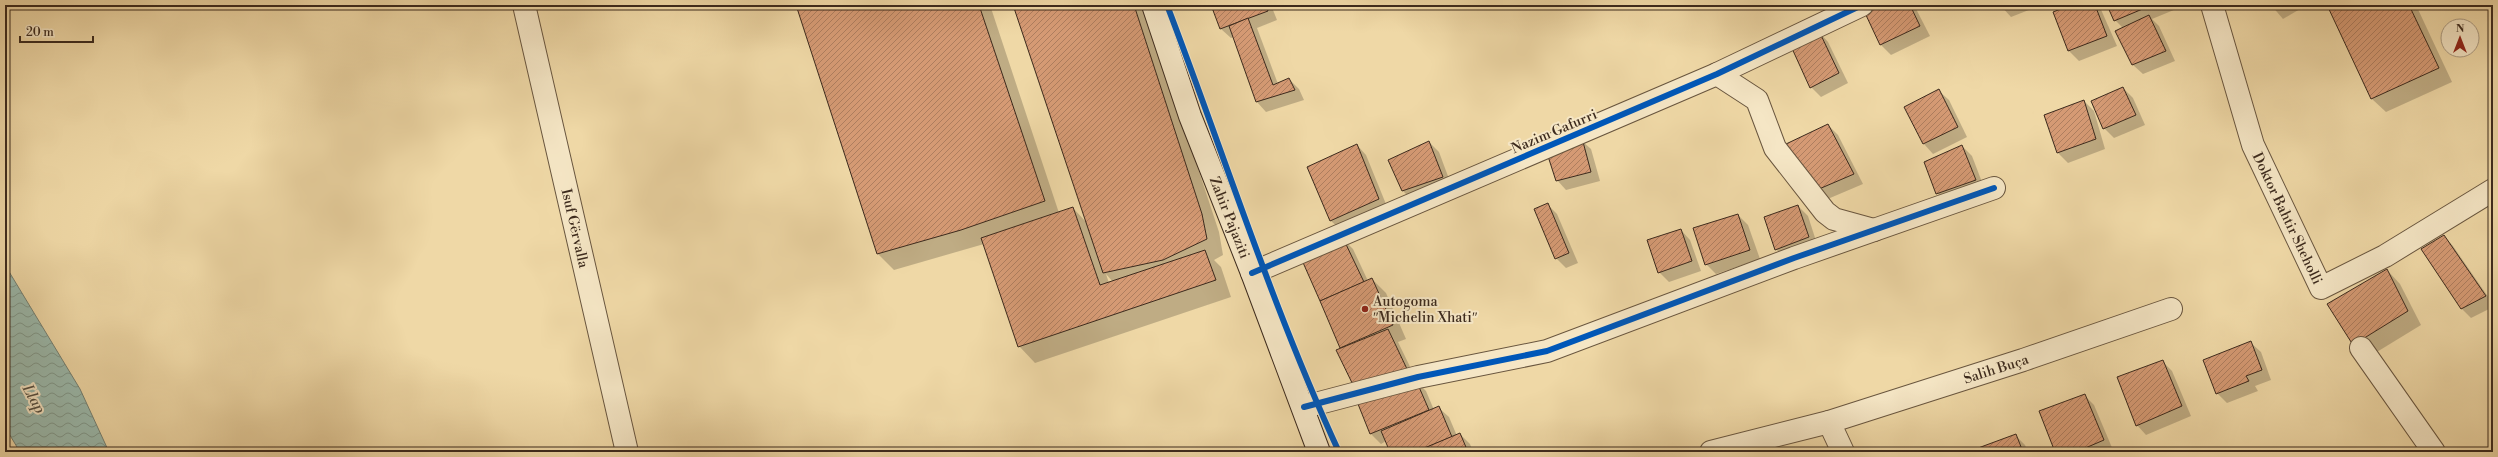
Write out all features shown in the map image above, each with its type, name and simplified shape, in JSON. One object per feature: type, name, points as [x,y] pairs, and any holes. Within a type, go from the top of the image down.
[{"type":"street","name":"Isuf Gërvalla","points":[[524,5],[627,452]]},
{"type":"street","name":"Zahir Pajaziti","points":[[1153,5],[1190,116],[1304,407],[1319,452]]},
{"type":"street","name":"Nazim Gafurri","points":[[1252,273],[1717,74],[1862,5]]},
{"type":"street","name":"Doktor Bahtir Sheholli","points":[[2212,5],[2252,145],[2321,288],[2385,256],[2493,190]]},
{"type":"street","points":[[1717,74],[1757,100],[1775,148],[1825,212],[1834,219],[1874,230]]},
{"type":"street","points":[[1304,407],[1418,377],[1547,351],[1874,230],[1994,188]]},
{"type":"street","name":"Salih Buça","points":[[1711,452],[1829,422],[2166,311]]},
{"type":"street","points":[[2361,348],[2434,452]]},
{"type":"street","points":[[1829,422],[1843,452]]},
{"type":"water","name":"Llap","points":[[5,265],[80,389],[109,452],[20,452],[5,427]]},
{"type":"building","points":[[796,5],[979,5],[1045,201],[961,230],[877,254]]},
{"type":"building","points":[[1013,5],[1134,5],[1202,214],[1207,239],[1163,260],[1103,273]]},
{"type":"building","points":[[1211,5],[1266,5],[1268,11],[1220,29]]},
{"type":"building","points":[[1882,5],[1910,5],[1920,26],[1880,45],[1865,13]]},
{"type":"building","points":[[2071,5],[2095,5],[2107,36],[2068,51],[2053,12]]},
{"type":"building","points":[[2107,5],[2152,5],[2114,21]]},
{"type":"building","points":[[2327,5],[2409,5],[2439,68],[2371,99]]},
{"type":"building","points":[[2149,15],[2166,51],[2132,65],[2115,31]]},
{"type":"building","points":[[1248,18],[1273,85],[1289,78],[1295,90],[1256,102],[1229,26]]},
{"type":"building","points":[[1819,31],[1839,73],[1810,88],[1790,44]]},
{"type":"building","points":[[2123,87],[2136,115],[2103,129],[2091,101]]},
{"type":"building","points":[[1939,89],[1958,127],[1923,144],[1904,107]]},
{"type":"building","points":[[2084,100],[2096,139],[2057,153],[2044,115]]},
{"type":"building","points":[[1828,124],[1854,174],[1812,192],[1786,144]]},
{"type":"building","points":[[1582,138],[1591,172],[1556,181],[1546,150]]},
{"type":"building","points":[[1429,141],[1443,177],[1402,191],[1388,160]]},
{"type":"building","points":[[1357,144],[1379,199],[1330,221],[1307,167]]},
{"type":"building","points":[[1962,145],[1976,180],[1936,194],[1924,162]]},
{"type":"building","points":[[1548,203],[1569,253],[1555,259],[1534,209]]},
{"type":"building","points":[[1798,205],[1809,237],[1775,250],[1764,217]]},
{"type":"building","points":[[1073,207],[1100,285],[1205,250],[1216,280],[1018,347],[981,238]]},
{"type":"building","points":[[1738,214],[1750,250],[1705,265],[1693,228]]},
{"type":"building","points":[[1681,229],[1692,261],[1658,273],[1647,240]]},
{"type":"building","points":[[2444,235],[2486,296],[2461,309],[2421,249]]},
{"type":"building","points":[[1343,238],[1364,282],[1320,301],[1301,258]]},
{"type":"building","points":[[2387,269],[2408,311],[2353,345],[2327,304]]},
{"type":"building","points":[[1372,278],[1393,325],[1340,348],[1320,301]]},
{"type":"building","points":[[1388,329],[1407,369],[1356,391],[1336,350]]},
{"type":"building","points":[[2251,341],[2262,370],[2246,376],[2249,381],[2216,394],[2203,360]]},
{"type":"building","points":[[2163,360],[2182,406],[2136,426],[2117,377]]},
{"type":"building","points":[[1416,380],[1429,410],[1370,434],[1358,404]]},
{"type":"building","points":[[2085,394],[2104,440],[2076,452],[2055,452],[2039,411]]},
{"type":"building","points":[[1439,406],[1452,437],[1415,452],[1390,452],[1381,431]]},
{"type":"building","points":[[1460,433],[1468,452],[1415,452]]},
{"type":"building","points":[[2016,434],[2023,452],[1970,451]]},
{"type":"cycle path","points":[[1167,5],[1270,286],[1339,452]]},
{"type":"cycle path","points":[[1252,273],[1717,74],[1862,5]]},
{"type":"cycle path","points":[[1304,407],[1418,377],[1547,351],[1794,258],[1994,188]]},
{"type":"place","name":"Autogoma ʺMichelin Xhatiʺ","points":[[1365,309]]}]
